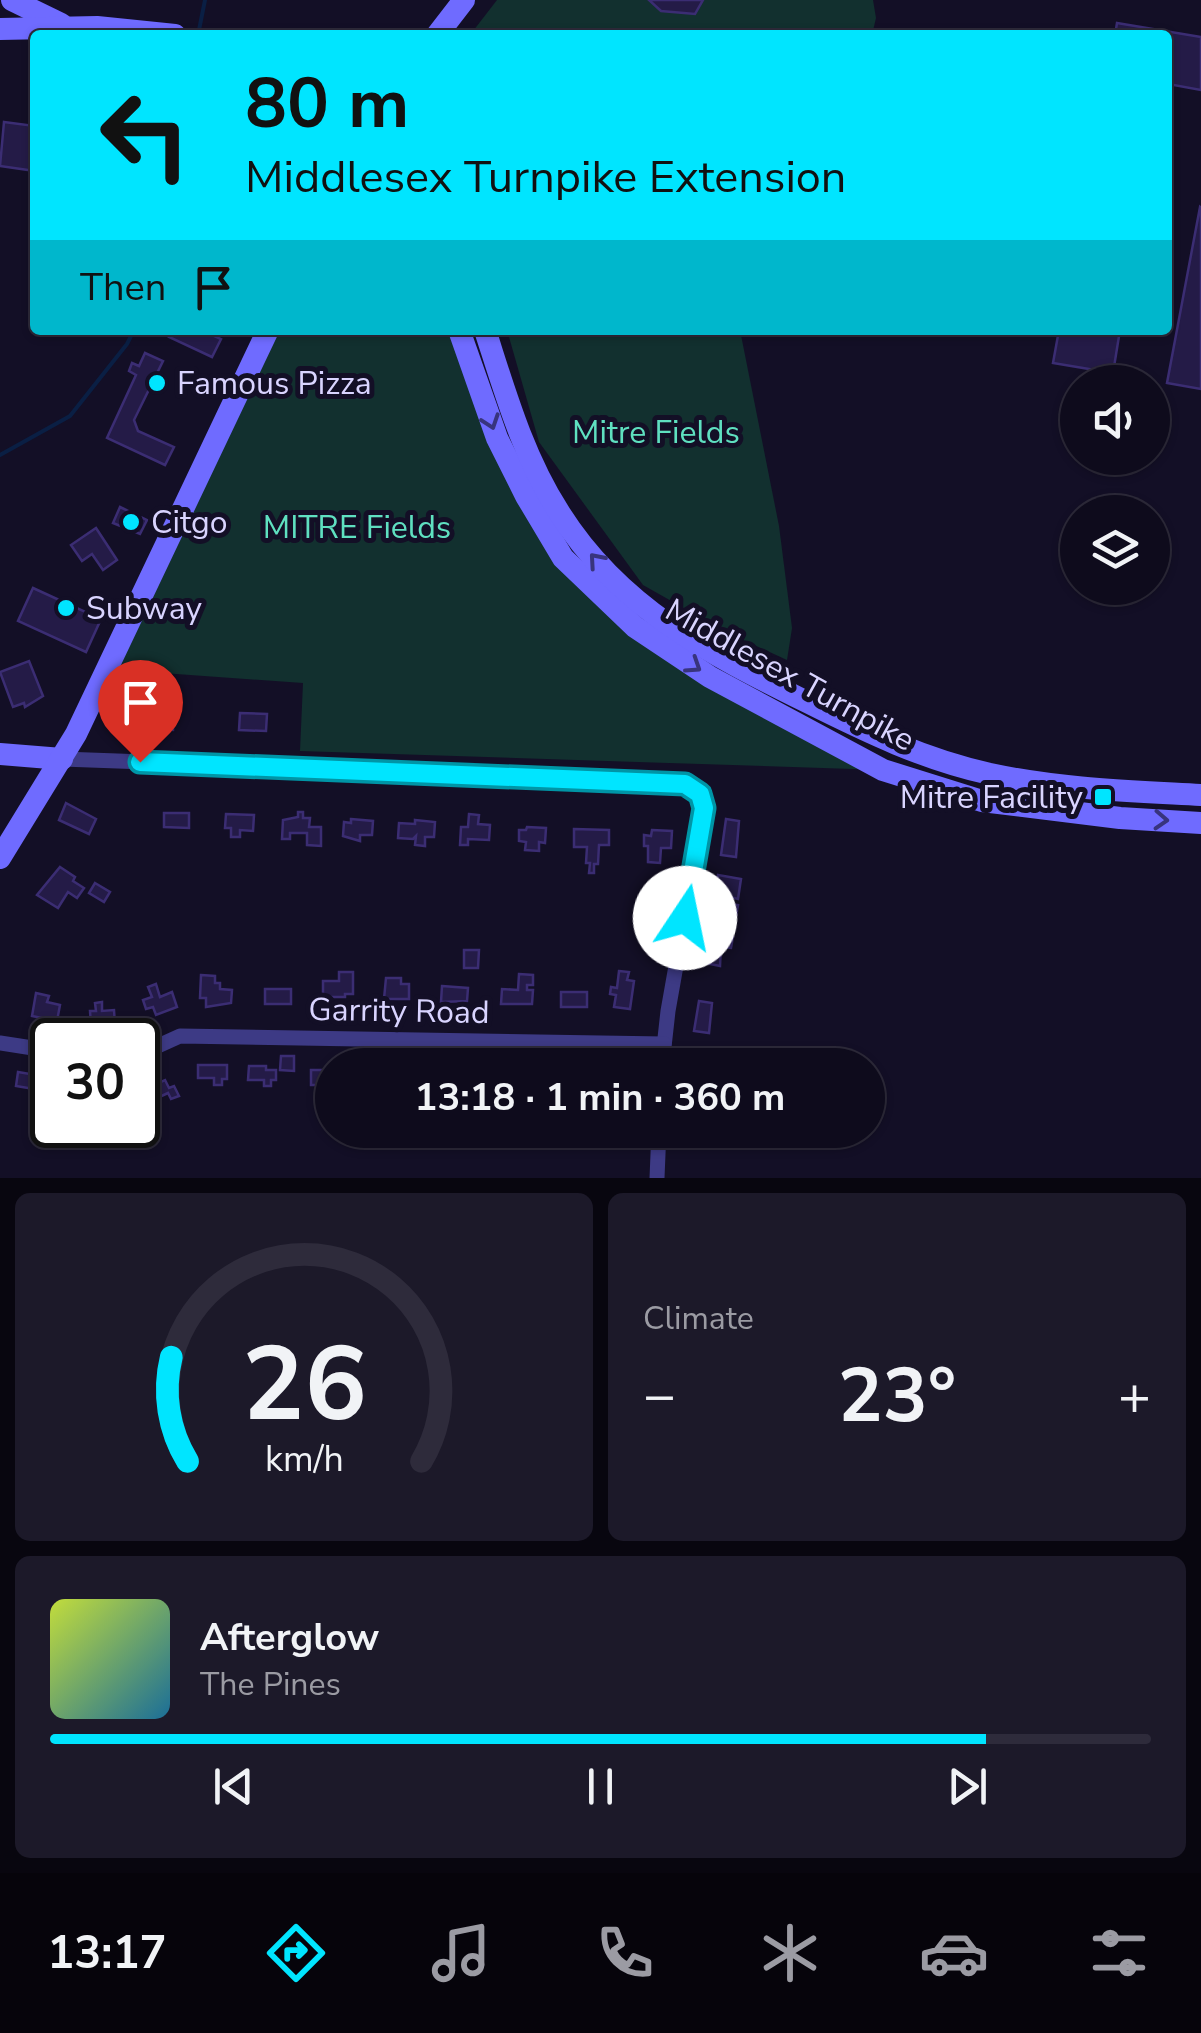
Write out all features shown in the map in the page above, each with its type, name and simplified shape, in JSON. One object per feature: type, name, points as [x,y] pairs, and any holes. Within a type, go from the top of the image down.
[{"type":"main road","points":[[12,0],[64,26]]},
{"type":"main road","points":[[442,30],[464,0]]},
{"type":"main road","points":[[0,28],[64,26],[116,30]]},
{"type":"main road","points":[[0,858],[62,759],[266,335]]},
{"type":"main road","name":"Middlesex Turnpike","points":[[461,335],[497,438],[563,558],[634,627],[710,677],[883,770],[982,801],[1120,818],[1201,822]]},
{"type":"main road","name":"Middlesex Turnpike","points":[[487,335],[518,431],[558,511],[622,590],[673,631],[889,743],[937,759],[1050,784],[1201,795]]},
{"type":"main road","points":[[0,754],[62,759]]},
{"type":"street","points":[[62,759],[685,784],[696,790],[704,808],[664,1048]]},
{"type":"street","name":"Garrity Road","points":[[160,1044],[175,1037],[212,1035],[664,1044]]},
{"type":"street","points":[[0,1043],[30,1048]]},
{"type":"street","points":[[658,1178],[659,1148]]},
{"type":"green space","points":[[497,0],[873,0],[876,18],[873,30],[474,30]]},
{"type":"green space","name":"MITRE Fields","points":[[266,335],[461,335],[526,496],[635,627],[883,770],[300,751],[303,683],[107,669]]},
{"type":"green space","name":"Mitre Fields","points":[[508,335],[741,335],[779,526],[792,628],[787,660],[728,633],[643,585],[539,442]]},
{"type":"building","points":[[649,0],[703,0],[695,14],[661,11]]},
{"type":"building","points":[[1117,23],[1159,30],[1116,30]]},
{"type":"building","points":[[1172,32],[1201,37],[1201,90],[1172,85]]},
{"type":"building","points":[[4,122],[30,125],[30,170],[0,166]]},
{"type":"building","points":[[1200,207],[1201,389],[1170,384]]},
{"type":"building","points":[[212,335],[221,339],[212,357],[169,337]]},
{"type":"building","points":[[1058,335],[1119,335],[1114,365],[1053,363]]},
{"type":"building","points":[[145,353],[163,361],[134,420],[138,431],[174,447],[165,465],[107,438],[136,375],[129,371],[132,363],[139,366]]},
{"type":"building","points":[[120,507],[147,520],[140,534],[113,523]]},
{"type":"building","points":[[96,528],[117,560],[103,570],[92,554],[82,561],[71,545]]},
{"type":"building","points":[[33,588],[101,619],[86,652],[18,621]]},
{"type":"building","points":[[29,661],[43,696],[25,707],[24,703],[13,707],[0,672]]},
{"type":"building","points":[[138,711],[174,713],[173,730],[137,728]]},
{"type":"building","points":[[240,713],[267,714],[266,731],[239,730]]},
{"type":"building","points":[[120,719],[133,721],[132,730],[118,728]]},
{"type":"building","points":[[66,803],[96,819],[89,834],[59,820]]},
{"type":"building","points":[[298,812],[303,812],[303,818],[310,818],[309,827],[321,827],[321,846],[307,845],[307,833],[290,833],[290,839],[282,839],[283,820],[298,817]]},
{"type":"building","points":[[164,813],[189,813],[189,828],[164,827]]},
{"type":"building","points":[[226,814],[254,815],[253,831],[240,830],[240,837],[231,837],[231,828],[225,828]]},
{"type":"building","points":[[469,814],[479,815],[478,824],[490,825],[489,840],[468,839],[468,845],[460,845],[461,827],[468,827]]},
{"type":"building","points":[[351,819],[373,821],[372,835],[360,835],[360,841],[343,836],[344,822],[351,823]]},
{"type":"building","points":[[726,819],[739,821],[736,857],[721,855]]},
{"type":"building","points":[[415,820],[435,822],[434,837],[425,837],[425,846],[415,845],[416,836],[398,838],[399,823],[415,824]]},
{"type":"building","points":[[546,828],[545,843],[539,842],[539,851],[525,850],[526,842],[519,841],[519,830]]},
{"type":"building","points":[[574,829],[609,830],[609,845],[599,845],[594,873],[589,873],[590,863],[586,863],[587,847],[574,847]]},
{"type":"building","points":[[652,830],[672,831],[671,848],[661,848],[660,863],[648,862],[648,846],[644,846],[644,835],[651,836]]},
{"type":"building","points":[[60,867],[84,888],[77,898],[68,892],[58,908],[37,895]]},
{"type":"building","points":[[718,875],[741,879],[738,899],[730,897],[729,904],[738,905],[736,916],[711,912]]},
{"type":"building","points":[[95,883],[110,892],[104,902],[89,893]]},
{"type":"building","points":[[718,934],[733,937],[731,948],[721,947],[720,966],[705,963],[709,940],[717,941]]},
{"type":"building","points":[[464,950],[479,950],[478,968],[464,968]]},
{"type":"building","points":[[619,971],[629,972],[627,980],[634,981],[630,1009],[614,1007],[616,995],[610,994],[611,987],[617,988]]},
{"type":"building","points":[[339,972],[353,972],[353,994],[323,997],[323,981],[339,981]]},
{"type":"building","points":[[519,974],[533,975],[533,985],[527,985],[527,990],[533,990],[532,1004],[501,1004],[502,989],[518,990]]},
{"type":"building","points":[[201,975],[215,976],[220,989],[232,990],[231,1003],[206,1007],[206,998],[200,998]]},
{"type":"building","points":[[386,978],[401,978],[401,984],[409,984],[409,999],[384,999]]},
{"type":"building","points":[[156,984],[160,997],[172,992],[177,1007],[156,1015],[153,1007],[146,1009],[143,1000],[152,997],[148,987]]},
{"type":"building","points":[[442,986],[468,988],[467,1001],[441,1002]]},
{"type":"building","points":[[265,989],[291,989],[291,1004],[265,1004]]},
{"type":"building","points":[[561,992],[587,992],[587,1007],[561,1007]]},
{"type":"building","points":[[36,993],[49,996],[47,1002],[60,1005],[58,1018],[32,1016]]},
{"type":"building","points":[[699,1001],[712,1003],[709,1033],[694,1031]]},
{"type":"building","points":[[102,1002],[102,1011],[114,1010],[115,1018],[90,1018],[90,1011],[96,1011],[95,1003]]},
{"type":"building","points":[[281,1056],[294,1056],[294,1071],[280,1070]]},
{"type":"building","points":[[198,1065],[227,1065],[227,1079],[222,1079],[222,1085],[214,1085],[214,1078],[198,1078]]},
{"type":"building","points":[[249,1066],[276,1070],[276,1080],[271,1080],[271,1086],[264,1086],[264,1080],[248,1080]]},
{"type":"building","points":[[18,1072],[30,1074],[30,1088],[16,1086]]},
{"type":"building","points":[[165,1080],[169,1088],[174,1086],[179,1096],[171,1099],[168,1093],[160,1097],[160,1082]]},
{"type":"waterway","points":[[199,30],[205,0]]},
{"type":"waterway","points":[[0,455],[70,416],[132,335]]},
{"type":"place","name":"Famous Pizza","points":[[157,383]]},
{"type":"place","name":"Citgo","points":[[131,522]]},
{"type":"place","name":"Subway","points":[[66,608]]},
{"type":"place","name":"Mitre Facility","points":[[1103,797]]},
{"type":"route","points":[[140,762],[568,777],[692,786],[700,794],[704,808],[685,918]]}]
